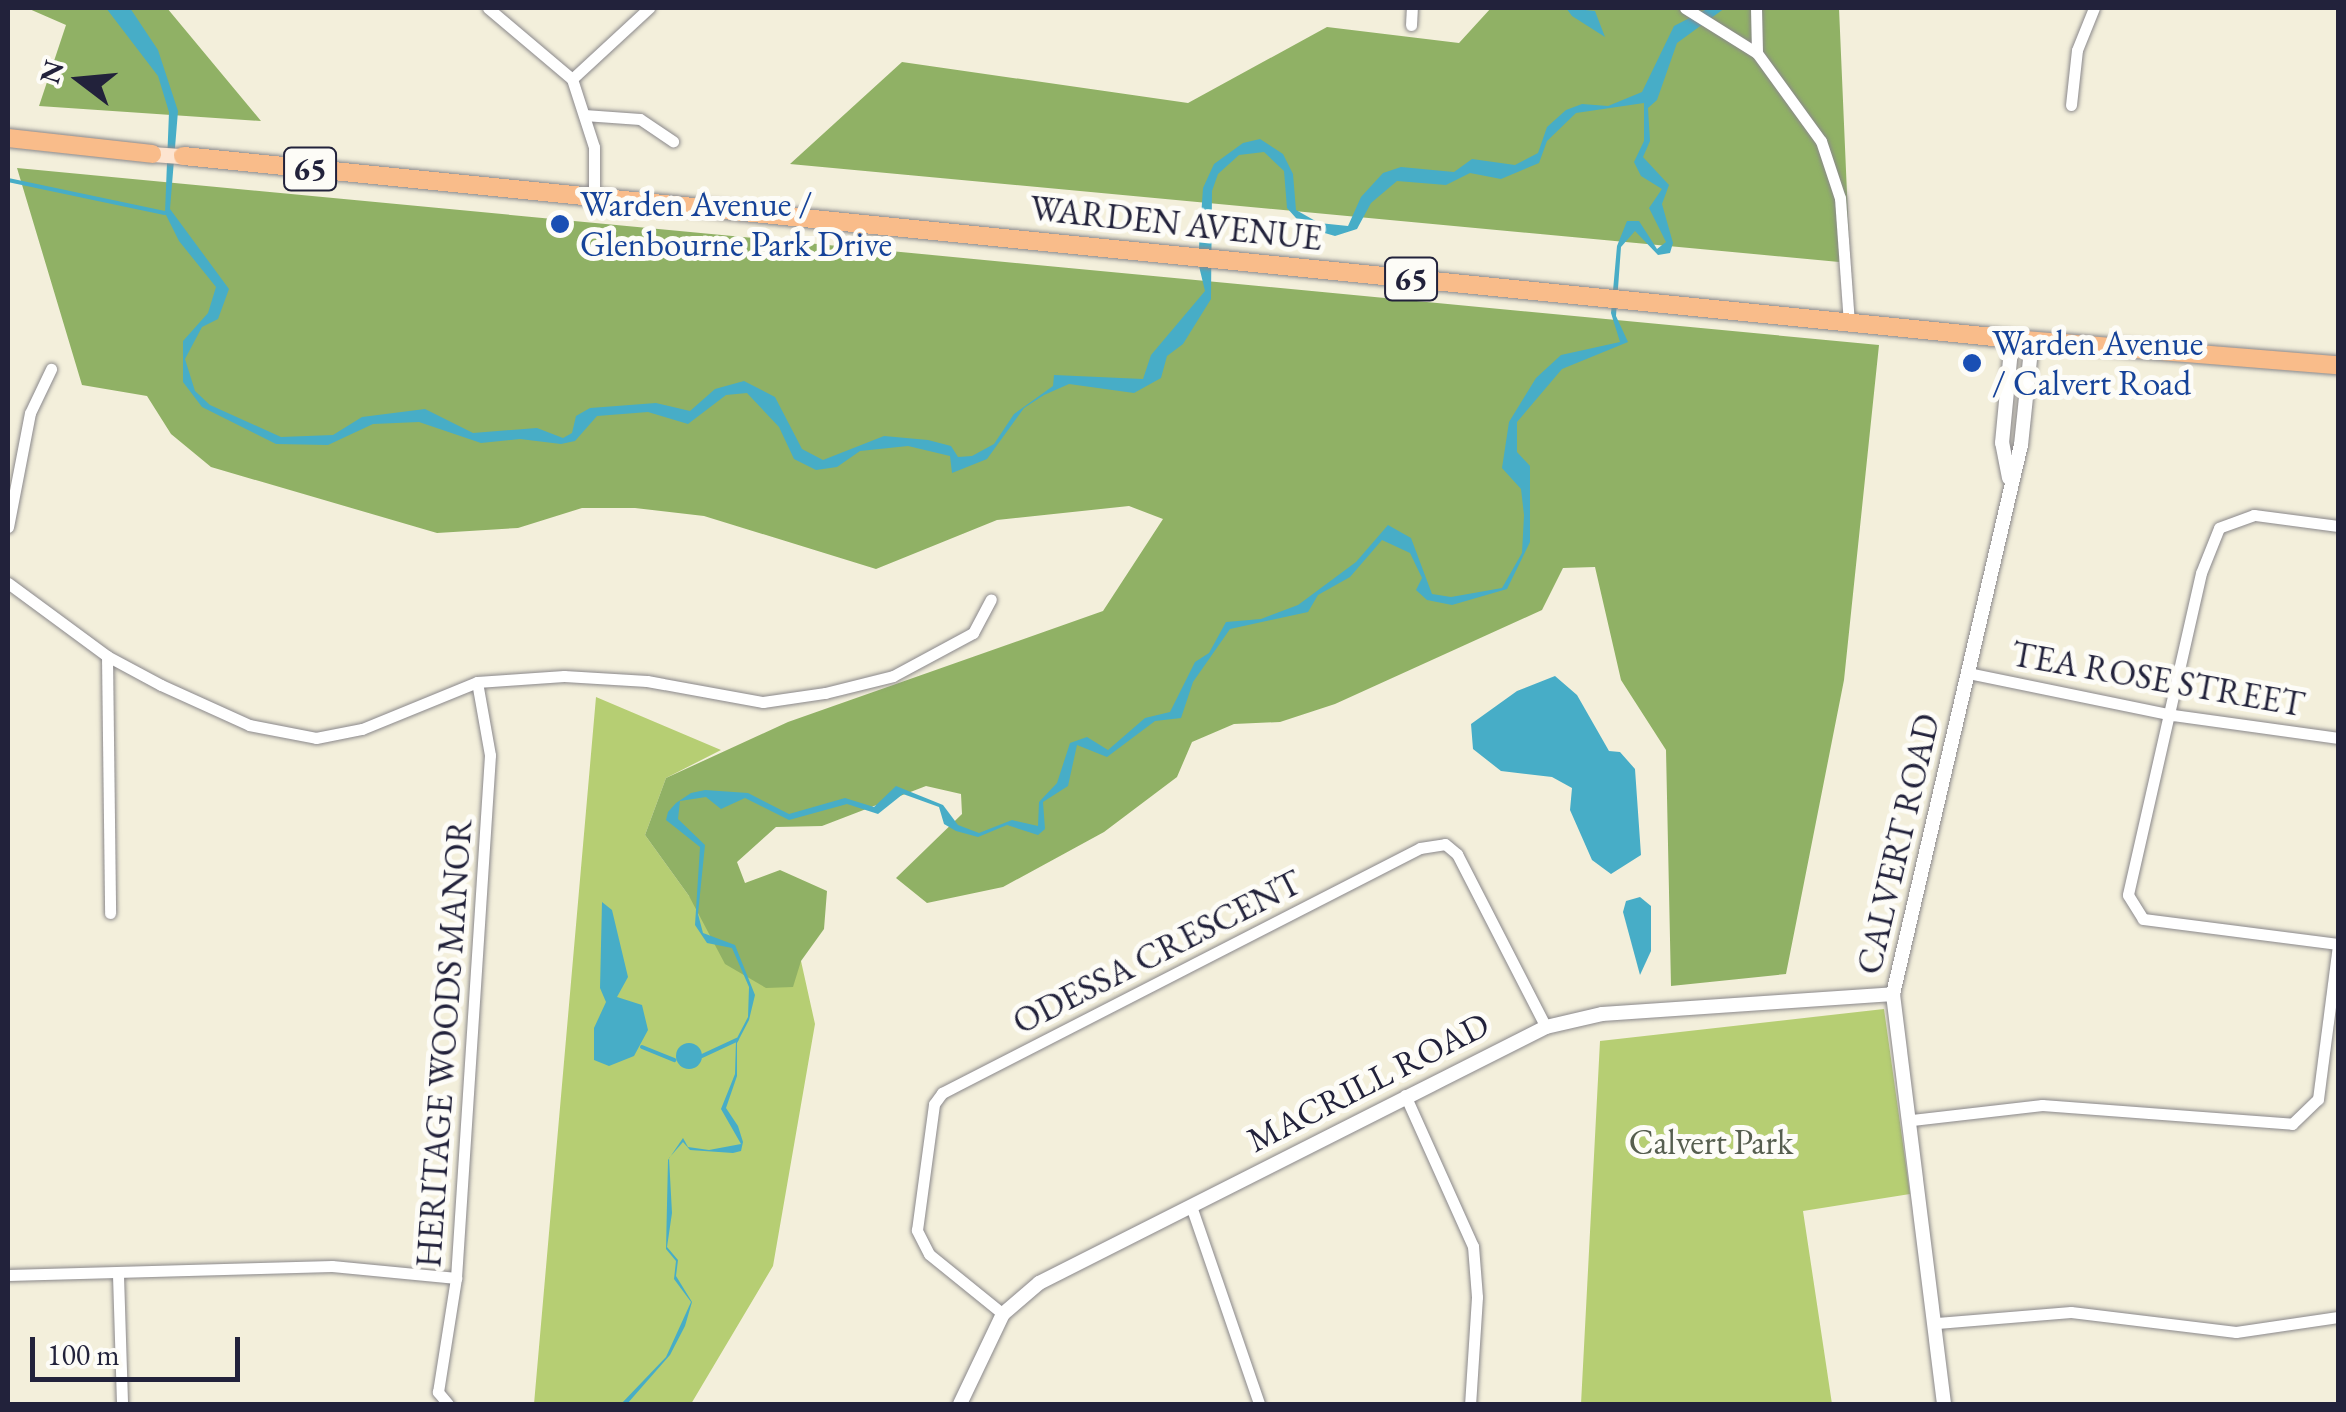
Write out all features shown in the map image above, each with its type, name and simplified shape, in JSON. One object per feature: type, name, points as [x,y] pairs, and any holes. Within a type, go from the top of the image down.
[{"type":"main road","name":"WARDEN AVENUE","points":[[8,138],[2012,340],[2338,365]]},
{"type":"street","points":[[488,8],[572,79],[596,162],[594,198]]},
{"type":"street","points":[[572,79],[648,8]]},
{"type":"street","points":[[1411,25],[1412,8]]},
{"type":"street","points":[[1685,8],[1756,52],[1821,141],[1832,168],[1847,252],[1849,323]]},
{"type":"street","points":[[1756,8],[1756,52]]},
{"type":"street","points":[[2071,106],[2077,50],[2094,8]]},
{"type":"street","points":[[584,115],[640,119],[673,142]]},
{"type":"street","name":"CALVERT ROAD","points":[[2009,478],[2002,443],[2012,340]]},
{"type":"street","name":"CALVERT ROAD","points":[[1944,1404],[1894,994],[2009,478],[2021,445],[2032,341]]},
{"type":"street","points":[[8,528],[30,413],[51,369]]},
{"type":"street","points":[[1912,1120],[2042,1105],[2292,1124],[2318,1099],[2338,944],[2143,919],[2128,895],[2173,715],[2202,572],[2219,528],[2254,515],[2338,526]]},
{"type":"street","points":[[8,583],[107,656],[249,725],[316,738],[362,728],[477,682],[564,676],[631,680],[763,702],[826,694],[893,676],[973,633],[991,600]]},
{"type":"street","points":[[107,656],[110,913]]},
{"type":"street","name":"TEA ROSE STREET","points":[[1968,672],[2173,715],[2338,738]]},
{"type":"street","name":"HERITAGE WOODS MANOR","points":[[448,1404],[438,1392],[456,1278],[490,755],[477,682]]},
{"type":"street","name":"ODESSA CRESCENT","points":[[1003,1314],[929,1254],[918,1230],[934,1104],[942,1093],[1420,848],[1446,844],[1457,854],[1546,1027]]},
{"type":"street","name":"MACRILL ROAD","points":[[960,1404],[1003,1314],[1039,1283],[1405,1094],[1546,1027],[1602,1014],[1894,994]]},
{"type":"street","points":[[1405,1094],[1472,1246],[1478,1297],[1470,1404]]},
{"type":"street","points":[[1191,1206],[1259,1404]]},
{"type":"street","points":[[8,1274],[118,1275],[332,1266],[456,1278]]},
{"type":"street","points":[[118,1275],[122,1404]]},
{"type":"street","points":[[1937,1322],[2072,1312],[2236,1332],[2338,1317]]},
{"type":"green space","points":[[27,8],[167,8],[261,121],[39,106],[66,25]]},
{"type":"green space","points":[[1491,8],[1839,8],[1850,263],[790,164],[902,62],[1188,103],[1327,27],[1459,43]]},
{"type":"green space","points":[[17,168],[1879,345],[1844,680],[1786,974],[1671,986],[1666,750],[1621,680],[1595,567],[1563,568],[1542,610],[1335,704],[1280,722],[1234,724],[1192,742],[1177,777],[1104,832],[1003,887],[927,903],[896,878],[962,814],[961,794],[926,786],[822,826],[776,827],[737,862],[745,883],[780,870],[827,891],[824,929],[801,961],[793,987],[766,988],[725,964],[689,896],[645,835],[666,778],[788,722],[1103,611],[1163,519],[1129,506],[997,520],[876,569],[704,516],[635,508],[582,508],[518,528],[437,533],[211,467],[171,434],[147,396],[82,385]]},
{"type":"green space","points":[[596,697],[721,750],[666,778],[645,835],[689,896],[801,961],[815,1024],[773,1266],[691,1404],[534,1404]]},
{"type":"green space","name":"Calvert Park","points":[[1884,1009],[1910,1194],[1803,1211],[1832,1404],[1581,1404],[1600,1041]]},
{"type":"water","points":[[106,8],[130,8],[158,50],[178,111],[170,209],[229,289],[218,319],[202,327],[185,359],[195,391],[210,405],[281,437],[333,435],[362,417],[425,409],[473,433],[537,428],[563,438],[572,433],[576,416],[590,408],[656,403],[690,411],[715,389],[744,381],[775,397],[802,449],[823,460],[884,436],[928,440],[951,446],[958,457],[972,456],[994,444],[1014,414],[1053,386],[1054,375],[1143,379],[1151,355],[1205,291],[1198,262],[1203,188],[1214,164],[1243,143],[1260,139],[1283,154],[1293,174],[1296,210],[1319,223],[1348,226],[1361,197],[1383,173],[1401,167],[1454,172],[1472,159],[1515,165],[1538,153],[1547,127],[1566,110],[1582,104],[1608,106],[1642,92],[1674,26],[1709,8],[1725,8],[1677,43],[1657,100],[1648,108],[1650,141],[1643,157],[1669,185],[1662,204],[1673,243],[1670,253],[1658,255],[1635,231],[1621,247],[1616,316],[1628,342],[1562,369],[1517,422],[1517,452],[1530,466],[1530,542],[1507,589],[1452,605],[1427,600],[1416,590],[1422,578],[1410,553],[1382,540],[1350,577],[1318,595],[1308,612],[1230,629],[1193,682],[1181,718],[1155,721],[1107,757],[1077,745],[1068,786],[1043,802],[1045,829],[1038,835],[1007,825],[978,837],[956,831],[944,824],[939,807],[903,794],[878,814],[847,804],[789,820],[745,798],[721,809],[706,797],[680,801],[678,819],[705,845],[698,914],[703,933],[735,945],[755,995],[749,1020],[737,1043],[737,1076],[726,1108],[738,1126],[743,1142],[741,1151],[690,1150],[683,1142],[671,1156],[683,1138],[688,1147],[709,1150],[741,1144],[721,1109],[735,1074],[736,1040],[748,1017],[749,987],[732,948],[707,943],[695,925],[700,847],[666,820],[676,803],[691,793],[705,790],[748,793],[789,814],[845,798],[874,807],[896,786],[943,805],[958,825],[979,833],[1012,820],[1038,826],[1039,802],[1057,783],[1070,743],[1087,737],[1108,750],[1145,718],[1170,712],[1195,662],[1209,653],[1226,622],[1261,619],[1298,605],[1356,562],[1388,525],[1411,538],[1432,594],[1451,597],[1502,588],[1522,553],[1524,515],[1521,489],[1502,468],[1509,422],[1536,378],[1561,355],[1620,342],[1611,313],[1617,246],[1627,221],[1639,221],[1657,249],[1666,242],[1649,208],[1662,189],[1641,176],[1634,162],[1644,141],[1644,103],[1576,113],[1547,141],[1539,163],[1501,179],[1470,173],[1446,185],[1397,181],[1371,203],[1357,229],[1335,236],[1304,227],[1287,208],[1284,171],[1264,152],[1239,155],[1218,174],[1212,191],[1211,299],[1183,344],[1167,356],[1161,378],[1134,393],[1069,384],[1044,395],[1024,408],[987,459],[952,473],[950,456],[908,446],[860,451],[837,467],[816,470],[794,459],[779,427],[747,393],[726,395],[688,424],[648,412],[597,416],[575,441],[561,444],[520,439],[481,443],[419,422],[373,424],[328,445],[276,444],[202,407],[183,382],[183,341],[208,313],[216,287],[179,241],[165,213],[169,112],[158,76]]},
{"type":"water","points":[[1566,8],[1595,11],[1605,37],[1572,16]]},
{"type":"water","points":[[1555,676],[1577,695],[1609,751],[1620,752],[1635,769],[1641,855],[1611,874],[1592,860],[1570,810],[1572,788],[1552,777],[1501,771],[1473,749],[1471,724],[1517,691]]},
{"type":"water","points":[[1640,897],[1651,906],[1651,951],[1640,975],[1623,912],[1626,901]]},
{"type":"water","points":[[602,902],[612,910],[628,977],[617,997],[642,1005],[648,1030],[634,1056],[609,1066],[594,1060],[594,1028],[606,1002],[600,988]]},
{"type":"water","points":[[689,1043],[698,1047],[702,1056],[698,1065],[689,1069],[680,1065],[676,1056],[680,1047]]},
{"type":"water","points":[[669,1158],[672,1213],[667,1247],[678,1260],[676,1276],[692,1302],[670,1355],[627,1404],[621,1404],[666,1357],[691,1302],[674,1279],[676,1261],[666,1249]]},
{"type":"waterway","points":[[8,180],[165,213]]},
{"type":"waterway","points":[[702,1056],[736,1040]]},
{"type":"waterway","points":[[642,1047],[675,1060]]},
{"type":"place","name":"Warden Avenue / Glenbourne Park Drive","points":[[560,224]]},
{"type":"place","name":"Warden Avenue / Calvert Road","points":[[1972,363]]}]
